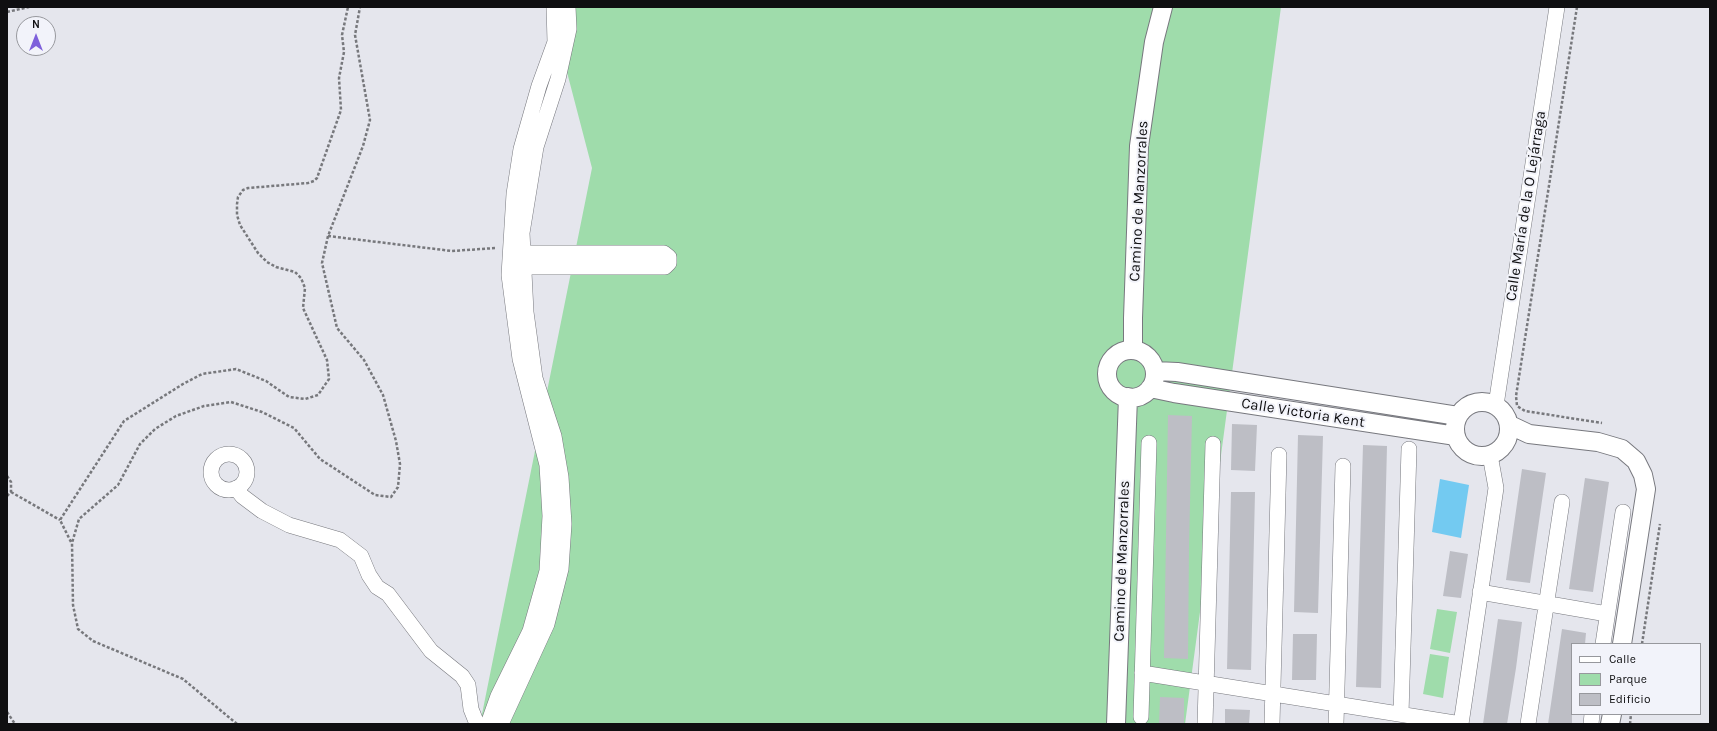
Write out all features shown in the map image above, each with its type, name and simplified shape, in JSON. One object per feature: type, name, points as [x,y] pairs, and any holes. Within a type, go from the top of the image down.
[{"type":"street","points":[[501,724],[523,672],[547,624],[561,569],[564,524],[561,477],[554,436],[534,378],[526,312],[516,258],[514,194],[521,149],[539,86],[555,42],[554,7]]},
{"type":"street","points":[[488,724],[498,696],[530,631],[547,571],[550,516],[547,465],[520,359],[509,275],[516,258],[522,233],[536,147],[558,79],[569,29],[568,7]]},
{"type":"street","name":"Camino de Manzorrales","points":[[1133,350],[1139,146],[1154,42],[1163,7]]},
{"type":"street","name":"Calle María de la O Lejárraga","points":[[1496,405],[1557,7]]},
{"type":"street","points":[[664,253],[669,257],[669,262],[665,267],[516,258],[664,253]]},
{"type":"street","points":[[1125,350],[1141,352],[1153,363],[1152,380],[1140,396],[1128,397],[1120,395],[1109,383],[1107,375],[1108,367],[1117,354],[1125,350]]},
{"type":"street","name":"Calle Victoria Kent","points":[[1152,380],[1176,372],[1458,416]]},
{"type":"street","name":"Calle Victoria Kent","points":[[1152,380],[1174,393],[1456,436]]},
{"type":"street","name":"Camino de Manzorrales","points":[[1116,724],[1128,397]]},
{"type":"street","points":[[1487,402],[1496,405],[1502,410],[1508,433],[1502,448],[1490,455],[1473,455],[1459,444],[1454,429],[1458,416],[1463,409],[1470,404],[1487,402]]},
{"type":"street","points":[[1508,433],[1598,442],[1622,449],[1636,461],[1643,475],[1646,489],[1622,643]]},
{"type":"street","points":[[1141,717],[1149,443]]},
{"type":"street","points":[[1205,724],[1213,444]]},
{"type":"street","points":[[1399,717],[1409,449]]},
{"type":"street","points":[[1272,724],[1278,455]]},
{"type":"street","points":[[1142,673],[1337,704],[1399,717],[1461,724],[1496,488],[1490,455]]},
{"type":"street","points":[[1336,724],[1343,466]]},
{"type":"street","points":[[236,488],[242,496],[262,511],[289,525],[340,540],[361,556],[377,587],[388,594],[431,651],[462,676],[468,685],[471,709],[477,724]]},
{"type":"street","points":[[1528,724],[1562,502]]},
{"type":"street","points":[[1603,643],[1623,512]]},
{"type":"street","points":[[1480,592],[1607,614]]},
{"type":"path","points":[[7,12],[29,7]]},
{"type":"path","points":[[60,520],[124,421],[182,384],[202,374],[236,369],[266,380],[288,397],[305,399],[318,394],[329,379],[327,360],[303,308],[305,288],[301,278],[295,272],[276,267],[267,262],[258,253],[240,225],[237,204],[238,197],[243,190],[248,188],[308,183],[314,182],[317,178],[341,110],[339,78],[344,52],[342,35],[348,7]]},
{"type":"path","points":[[237,724],[183,679],[93,641],[78,629],[73,605],[72,543],[79,519],[118,485],[140,444],[155,429],[176,416],[204,406],[232,402],[262,412],[294,428],[320,459],[375,495],[391,497],[398,487],[400,464],[396,441],[383,395],[364,360],[337,328],[322,263],[328,236],[363,146],[370,120],[356,35],[360,7]]},
{"type":"path","points":[[1577,7],[1516,396],[1517,406],[1524,411],[1602,422]]},
{"type":"path","points":[[328,236],[516,258]]},
{"type":"path","points":[[7,476],[11,482],[11,492],[7,496]]},
{"type":"path","points":[[11,492],[60,520],[72,543]]},
{"type":"path","points":[[1642,643],[1660,524]]},
{"type":"path","points":[[7,712],[15,724]]},
{"type":"green space","points":[[550,7],[1281,7],[1185,724],[480,724],[592,168]]},
{"type":"green space","points":[[1437,609],[1457,612],[1450,653],[1430,649]]},
{"type":"green space","points":[[1430,654],[1449,657],[1443,698],[1423,694]]},
{"type":"water","points":[[1440,479],[1469,485],[1461,538],[1432,532]]},
{"type":"building","points":[[1168,415],[1192,416],[1188,659],[1164,658]]},
{"type":"building","points":[[1232,424],[1257,425],[1255,471],[1231,470]]},
{"type":"building","points":[[1298,435],[1323,436],[1318,613],[1294,612]]},
{"type":"building","points":[[1363,445],[1387,446],[1381,688],[1356,687]]},
{"type":"building","points":[[1522,469],[1546,473],[1530,583],[1506,580]]},
{"type":"building","points":[[1585,478],[1609,482],[1593,592],[1569,589]]},
{"type":"building","points":[[1231,492],[1255,492],[1251,670],[1227,669]]},
{"type":"building","points":[[1450,551],[1468,554],[1461,598],[1443,596]]},
{"type":"building","points":[[1498,619],[1522,622],[1516,668],[1507,724],[1483,724]]},
{"type":"building","points":[[1562,629],[1586,633],[1585,643],[1571,643],[1572,724],[1548,724]]},
{"type":"building","points":[[1293,634],[1317,634],[1316,680],[1292,680]]},
{"type":"building","points":[[1160,697],[1184,698],[1184,724],[1159,724]]},
{"type":"building","points":[[1225,709],[1250,710],[1249,724],[1225,724]]}]
